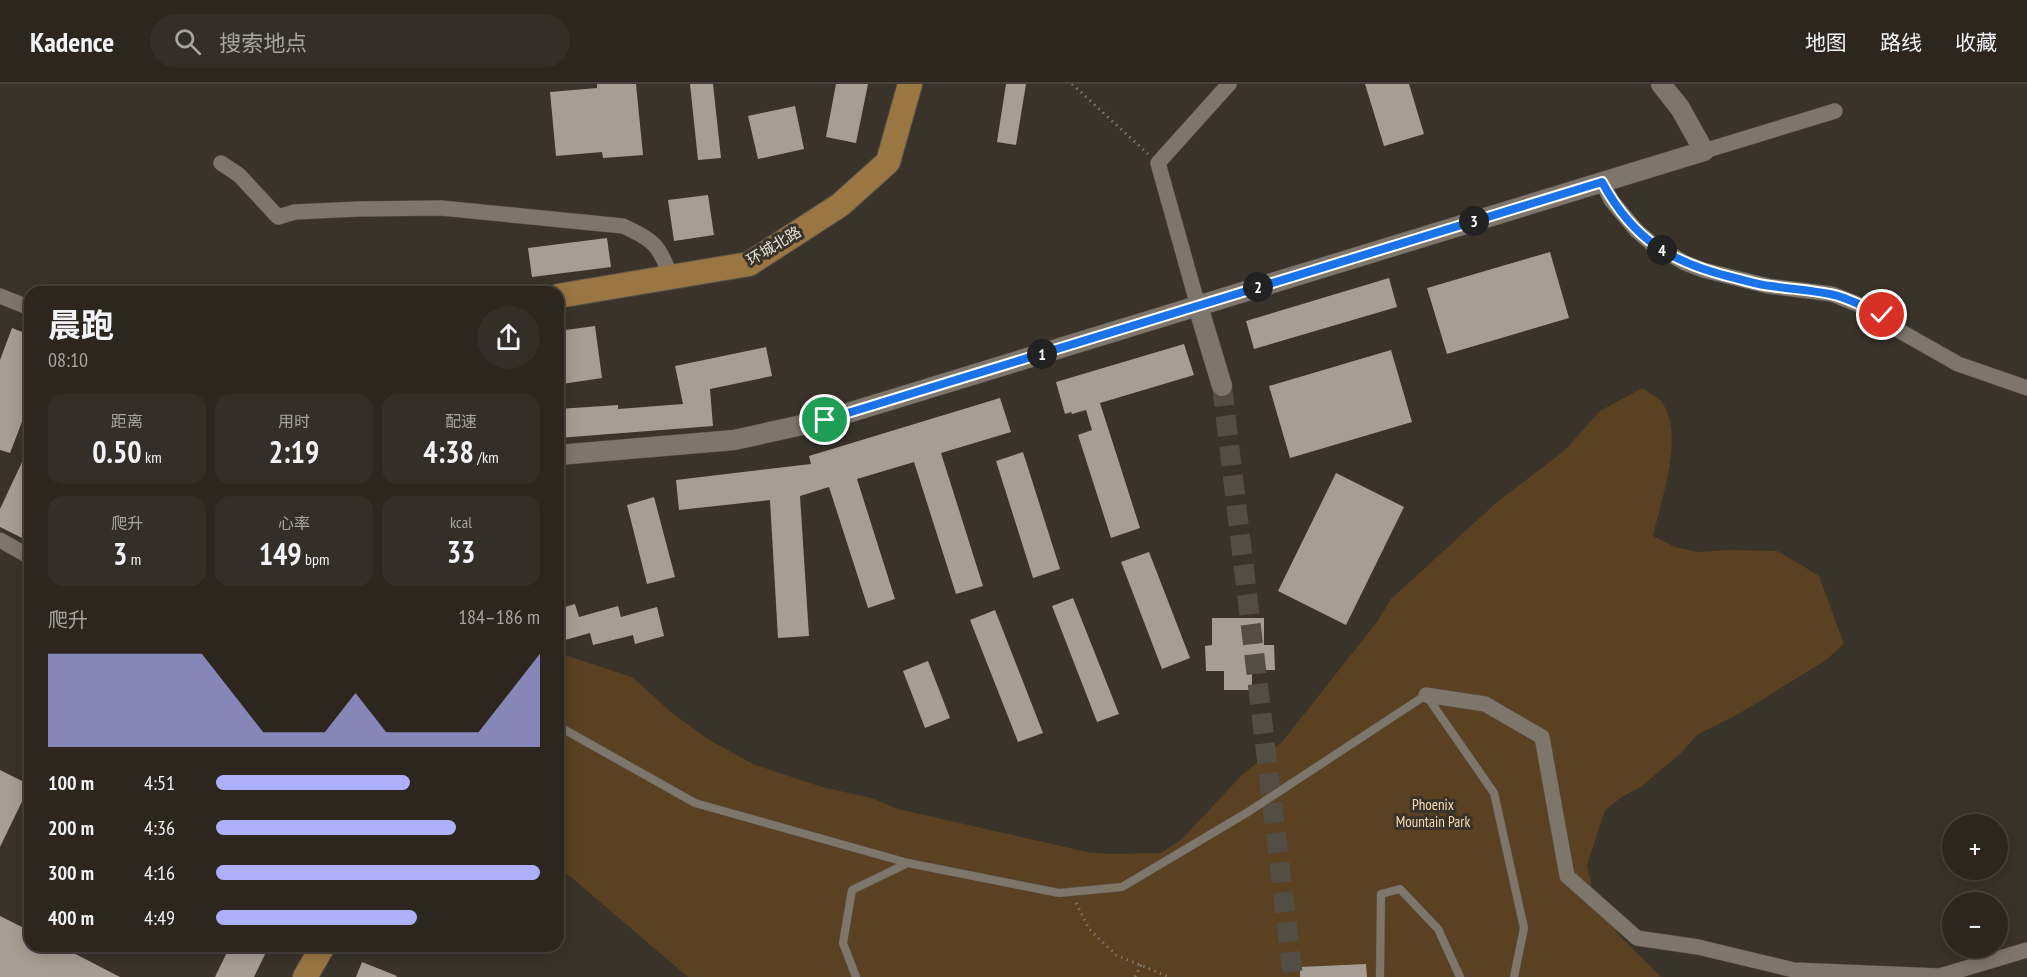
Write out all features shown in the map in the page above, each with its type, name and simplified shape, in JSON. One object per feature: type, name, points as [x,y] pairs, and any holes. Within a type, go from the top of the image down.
[{"type":"main road","name":"环城北路","points":[[564,295],[749,264],[840,205],[888,162],[910,84]]},
{"type":"main road","points":[[305,977],[320,952]]},
{"type":"street","points":[[1221,386],[1158,163],[1229,84]]},
{"type":"street","points":[[1661,84],[1680,108],[1704,151]]},
{"type":"street","points":[[564,454],[734,440],[825,420],[1835,111]]},
{"type":"street","points":[[220,163],[239,175],[278,217],[295,212],[441,208],[623,226],[645,236],[662,252],[671,277]]},
{"type":"street","points":[[1602,182],[1611,200],[1636,230],[1651,243],[1685,263],[1703,270],[1768,286],[1832,294],[1882,315],[1891,326],[1958,364],[2027,388]]},
{"type":"street","points":[[0,296],[24,306]]},
{"type":"street","points":[[0,540],[24,554]]},
{"type":"street","points":[[1426,695],[1485,704],[1542,737],[1567,876],[1638,938],[1698,947],[1794,970],[1940,976],[2027,950]]},
{"type":"lane","points":[[564,729],[695,803],[908,863],[1059,893],[1122,887],[1248,812],[1426,695],[1494,793],[1524,928],[1514,977]]},
{"type":"lane","points":[[856,977],[843,943],[852,890],[908,863]]},
{"type":"lane","points":[[1380,977],[1381,894],[1400,889],[1438,929],[1460,977]]},
{"type":"path","points":[[1072,84],[1158,163]]},
{"type":"path","points":[[1070,892],[1089,929],[1116,955],[1169,977]]},
{"type":"path","points":[[1136,977],[1141,965]]},
{"type":"green space","name":"Phoenix Mountain Park","points":[[1642,388],[1661,401],[1668,415],[1672,448],[1666,486],[1653,536],[1675,547],[1699,552],[1777,551],[1819,576],[1844,644],[1826,660],[1742,712],[1697,735],[1681,753],[1642,786],[1605,810],[1587,865],[1592,888],[1616,932],[1661,977],[688,977],[564,871],[564,655],[632,677],[671,712],[709,740],[753,764],[822,787],[871,798],[898,809],[1087,852],[1161,853],[1182,839],[1242,775],[1282,742],[1377,622],[1390,600],[1496,503],[1565,450],[1600,411]]},
{"type":"building","points":[[597,84],[636,84],[643,155],[603,158],[602,152],[556,156],[550,92],[597,88]]},
{"type":"building","points":[[690,84],[713,84],[721,158],[698,160]]},
{"type":"building","points":[[836,84],[868,84],[856,143],[826,137]]},
{"type":"building","points":[[1006,84],[1026,84],[1016,145],[997,142]]},
{"type":"building","points":[[1365,84],[1409,84],[1424,134],[1384,146]]},
{"type":"building","points":[[795,106],[804,149],[758,159],[748,116]]},
{"type":"building","points":[[708,195],[714,235],[674,241],[668,200]]},
{"type":"building","points":[[607,238],[611,267],[532,277],[528,248]]},
{"type":"building","points":[[1550,252],[1569,318],[1447,354],[1427,288]]},
{"type":"building","points":[[1389,278],[1397,307],[1254,349],[1246,321]]},
{"type":"building","points":[[595,326],[602,378],[564,384],[564,330]]},
{"type":"building","points":[[12,328],[24,333],[24,417],[10,453],[0,450],[0,360]]},
{"type":"building","points":[[1184,344],[1194,375],[1100,403],[1140,528],[1111,538],[1078,435],[1092,430],[1086,410],[1065,414],[1056,382]]},
{"type":"building","points":[[766,347],[772,376],[710,389],[713,426],[564,438],[564,409],[618,405],[618,409],[683,404],[675,366]]},
{"type":"building","points":[[1391,350],[1412,422],[1290,458],[1269,386]]},
{"type":"building","points":[[1000,398],[1011,432],[941,453],[983,586],[956,594],[914,462],[857,479],[895,599],[868,608],[829,487],[800,496],[809,636],[778,638],[770,500],[679,510],[676,480],[811,464],[809,456]]},
{"type":"building","points":[[1023,452],[1060,569],[1033,578],[996,461]]},
{"type":"building","points":[[24,458],[24,539],[0,527],[0,509]]},
{"type":"building","points":[[1336,473],[1404,507],[1346,625],[1278,591]]},
{"type":"building","points":[[654,497],[675,577],[647,584],[627,505]]},
{"type":"building","points":[[1149,552],[1190,658],[1162,669],[1121,562]]},
{"type":"building","points":[[1073,598],[1119,714],[1097,722],[1052,606]]},
{"type":"building","points":[[575,604],[579,617],[618,606],[621,617],[657,607],[664,636],[635,644],[633,635],[593,645],[590,633],[564,640],[564,607]]},
{"type":"building","points":[[995,610],[1043,733],[1018,742],[970,620]]},
{"type":"building","points":[[1212,618],[1264,618],[1264,645],[1274,645],[1275,670],[1252,670],[1252,690],[1224,690],[1224,671],[1206,671],[1205,646],[1212,645]]},
{"type":"building","points":[[928,661],[950,718],[925,728],[903,671]]},
{"type":"building","points":[[0,770],[24,782],[24,797],[0,847]]},
{"type":"building","points":[[0,916],[24,928],[24,952],[72,952],[120,977],[0,977]]},
{"type":"building","points":[[227,952],[266,952],[254,977],[215,977]]},
{"type":"building","points":[[362,962],[397,976],[356,977]]},
{"type":"building","points":[[1366,964],[1367,977],[1300,977],[1300,967]]},
{"type":"tunnel","points":[[1222,386],[1293,977]]},
{"type":"route","points":[[825,420],[1602,182],[1611,200],[1636,230],[1651,243],[1685,263],[1703,270],[1768,286],[1832,294],[1882,315]]}]
